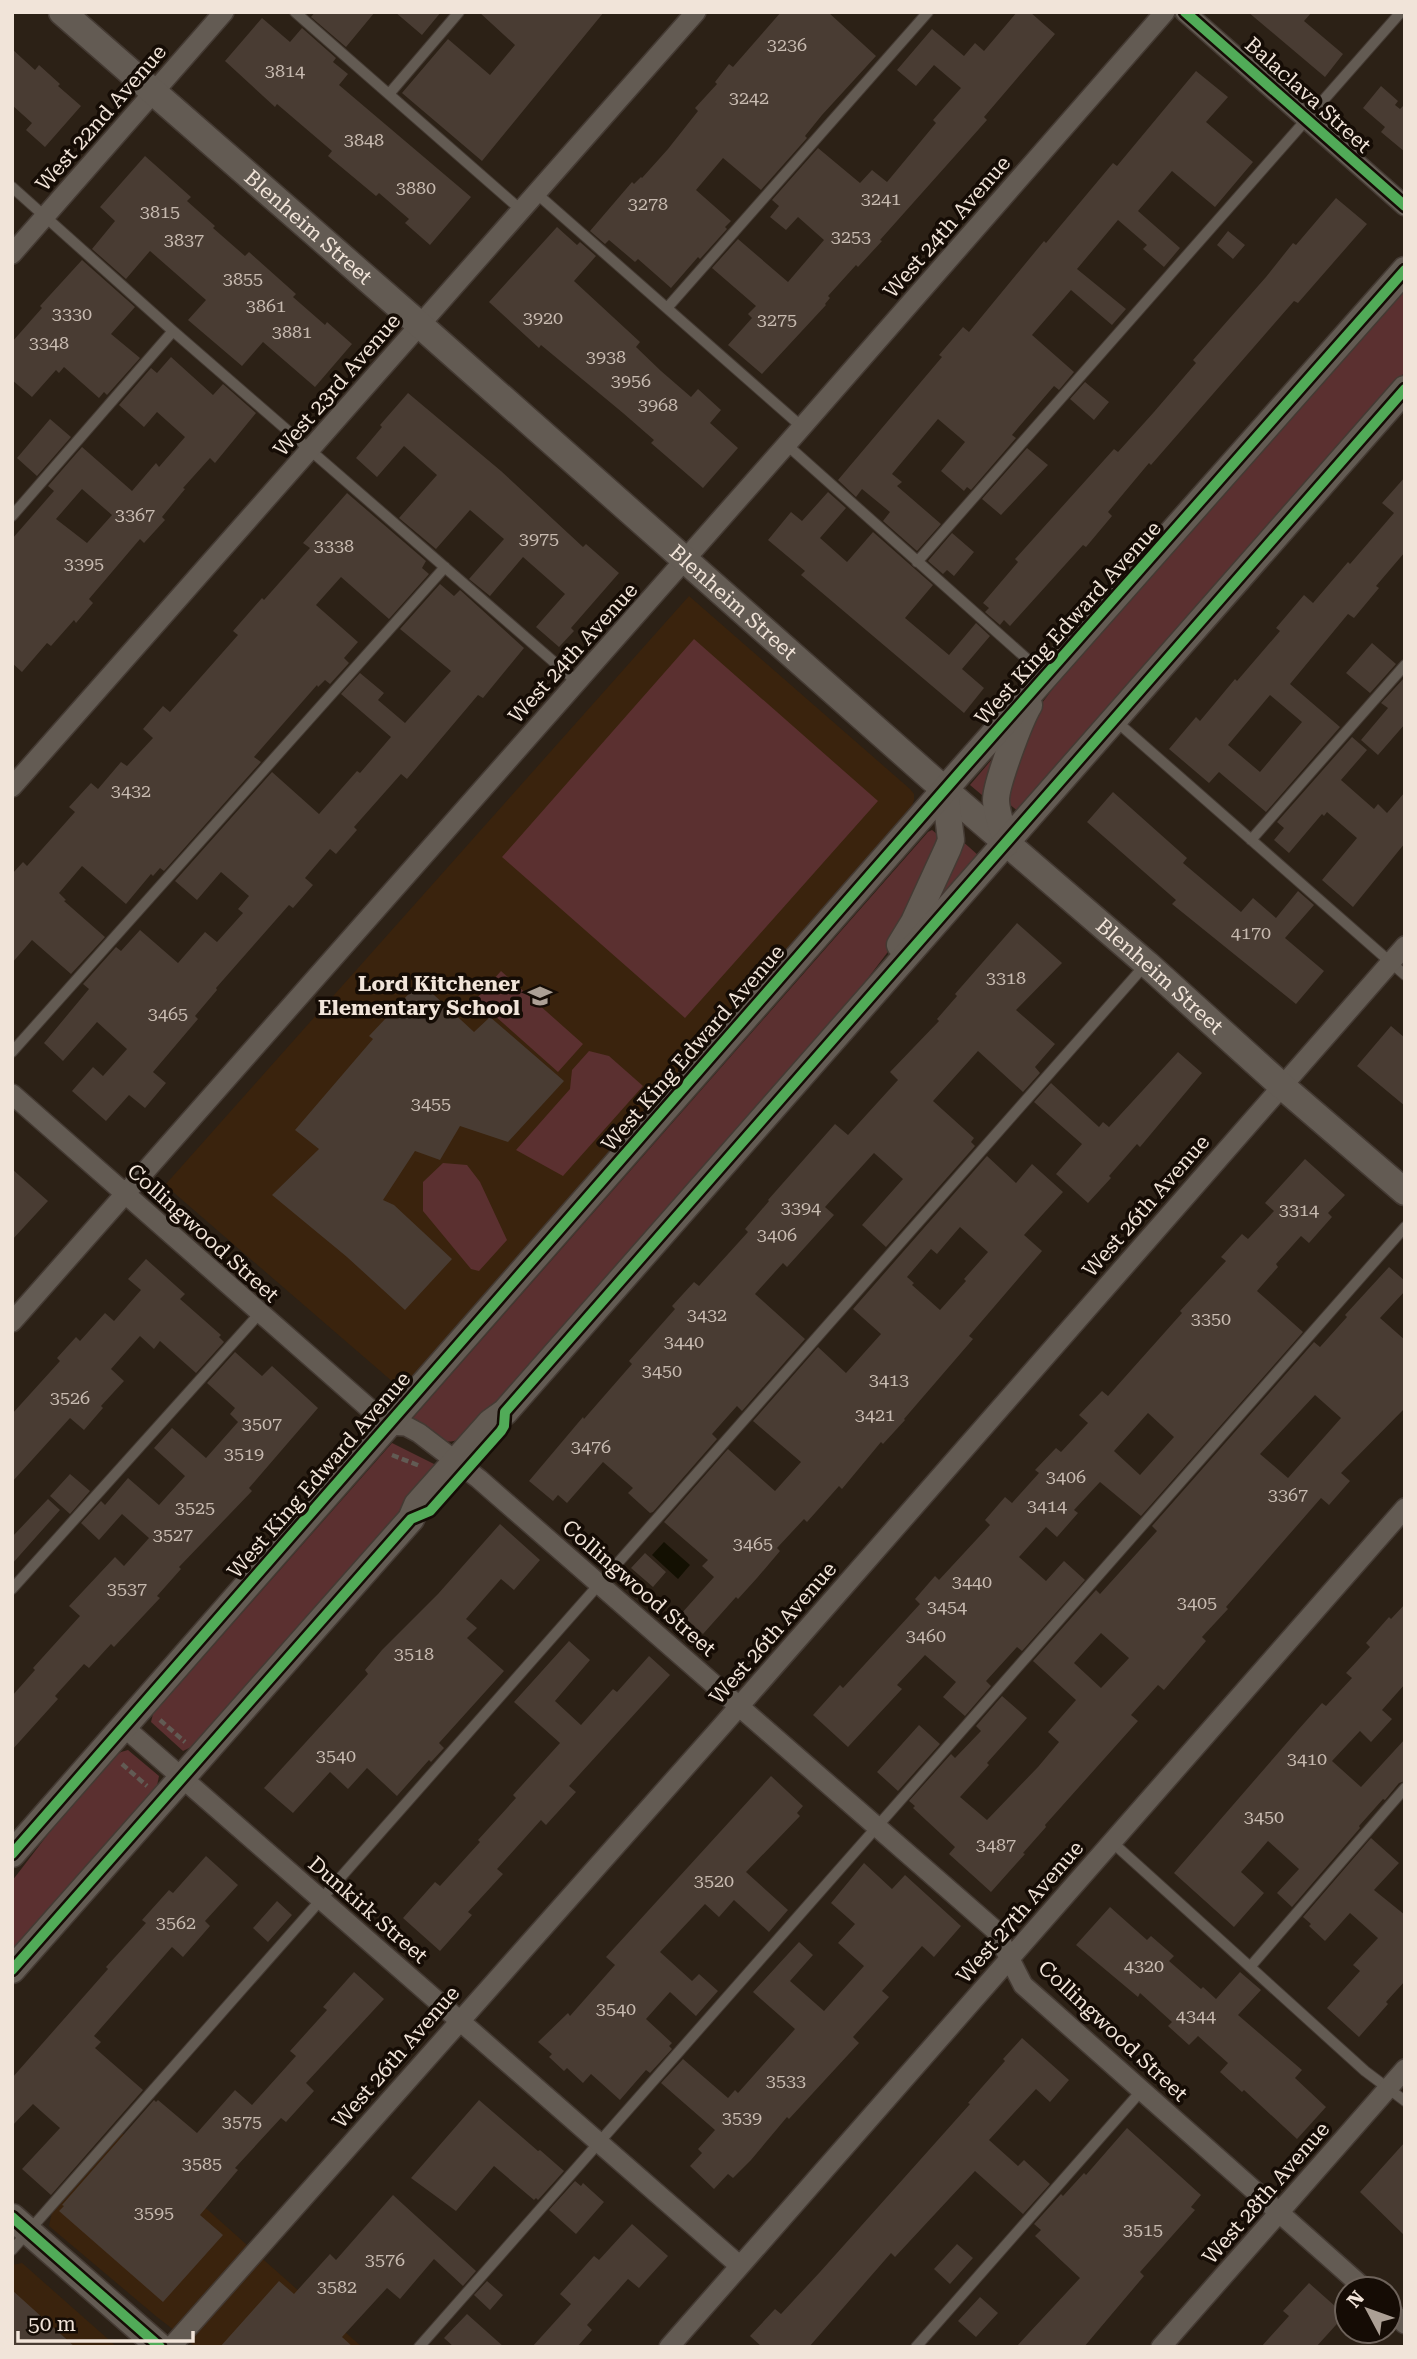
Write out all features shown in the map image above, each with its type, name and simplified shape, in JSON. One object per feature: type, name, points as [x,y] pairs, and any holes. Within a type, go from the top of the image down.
[{"type":"main road","name":"Blenheim Street","points":[[62,12],[1405,1192]]},
{"type":"main road","name":"West King Edward Avenue","points":[[12,1854],[387,1438],[945,790],[1405,270]]},
{"type":"main road","points":[[12,1970],[411,1519],[417,1505],[491,1422],[505,1412],[1405,389]]},
{"type":"main road","points":[[1007,843],[996,800],[998,789],[1024,715],[1046,677]]},
{"type":"main road","points":[[866,1000],[914,922],[948,848],[951,840],[945,790]]},
{"type":"main road","points":[[18,2232],[160,2347]]},
{"type":"street","name":"West 22nd Avenue","points":[[12,254],[224,12]]},
{"type":"street","name":"West 23rd Avenue","points":[[12,787],[696,12]]},
{"type":"street","name":"West 24th Avenue","points":[[12,1322],[787,445],[1165,12]]},
{"type":"street","name":"Balaclava Street","points":[[1185,12],[1405,206]]},
{"type":"street","name":"West 26th Avenue","points":[[171,2347],[739,1706],[1282,1086],[1398,969],[1405,946]]},
{"type":"street","name":"Collingwood Street","points":[[12,1094],[259,1314],[387,1438],[406,1426],[457,1460],[995,1930],[1024,1985],[1349,2275]]},
{"type":"street","name":"West 27th Avenue","points":[[669,2347],[1405,1507]]},
{"type":"street","name":"Dunkirk Street","points":[[124,1727],[740,2266]]},
{"type":"street","name":"West 28th Avenue","points":[[1161,2347],[1405,2069]]},
{"type":"lane","points":[[295,12],[521,209]]},
{"type":"lane","points":[[389,94],[459,12]]},
{"type":"lane","points":[[667,308],[928,12]]},
{"type":"lane","points":[[917,562],[1401,12]]},
{"type":"lane","points":[[12,187],[173,331],[577,682]]},
{"type":"lane","points":[[536,193],[802,427]]},
{"type":"lane","points":[[12,516],[173,331]]},
{"type":"lane","points":[[787,445],[1046,677]]},
{"type":"lane","points":[[12,1052],[445,567]]},
{"type":"lane","points":[[1251,840],[1405,665]]},
{"type":"lane","points":[[1115,720],[1398,969]]},
{"type":"lane","points":[[18,2232],[320,1898],[1147,964]]},
{"type":"lane","points":[[419,2347],[1405,1227]]},
{"type":"lane","points":[[12,1589],[259,1314]]},
{"type":"lane","points":[[1250,1967],[1405,1788]]},
{"type":"lane","points":[[1112,1842],[1365,2071],[1405,2101]]},
{"type":"lane","points":[[916,2347],[1143,2090]]},
{"type":"path","points":[[387,1438],[393,1456],[421,1466],[429,1466]]},
{"type":"path","points":[[419,1453],[441,1464],[457,1460]]},
{"type":"path","points":[[153,1714],[191,1747]]},
{"type":"path","points":[[114,1758],[153,1791]]},
{"type":"shaded area","points":[[1405,290],[1405,372],[1019,812],[1003,799],[1033,715],[1057,683]]},
{"type":"shaded area","name":"Lord Kitchener Elementary School","points":[[689,596],[910,789],[914,794],[912,806],[401,1389],[165,1185]]},
{"type":"shaded area","points":[[694,639],[878,801],[685,1018],[502,857]]},
{"type":"shaded area","points":[[1004,745],[989,801],[970,785]]},
{"type":"shaded area","points":[[932,830],[943,839],[903,932],[849,1003],[471,1430],[454,1441],[447,1442],[434,1436],[412,1419],[928,832]]},
{"type":"shaded area","points":[[960,839],[979,856],[934,907]]},
{"type":"shaded area","points":[[501,971],[583,1044],[558,1072],[476,999]]},
{"type":"shaded area","points":[[589,1051],[609,1056],[643,1086],[563,1176],[516,1150],[570,1089],[572,1070]]},
{"type":"shaded area","points":[[443,1163],[467,1165],[480,1182],[507,1240],[479,1271],[471,1269],[423,1211],[423,1182]]},
{"type":"shaded area","points":[[392,1443],[440,1467],[191,1747],[183,1751],[151,1722],[153,1714]]},
{"type":"shaded area","points":[[664,1542],[690,1565],[678,1579],[652,1555]]},
{"type":"shaded area","points":[[128,1750],[159,1776],[157,1786],[12,1951],[12,1881],[109,1761]]},
{"type":"shaded area","points":[[122,2133],[362,2347],[196,2347],[49,2226],[52,2212]]},
{"type":"shaded area","points":[[22,2263],[117,2347],[12,2347],[12,2265]]},
{"type":"building","points":[[315,12],[375,12],[346,47],[311,17]]},
{"type":"building","points":[[395,12],[441,12],[422,35]]},
{"type":"building","points":[[479,12],[604,12],[482,161],[402,93],[448,39],[490,75],[515,45]]},
{"type":"building","points":[[781,12],[828,12],[876,56],[822,115],[805,136],[807,138],[761,190],[723,158],[696,190],[731,221],[725,227],[727,229],[671,288],[638,259],[635,262],[609,240],[605,244],[590,231],[632,182],[634,184],[642,178],[668,149],[698,111],[695,108],[717,84],[715,82],[729,64],[733,67]]},
{"type":"building","points":[[1017,12],[1030,12],[1055,34],[984,117],[987,120],[880,240],[882,241],[828,296],[830,298],[826,305],[762,374],[728,345],[752,318],[748,314],[756,306],[712,268],[738,239],[788,282],[824,240],[798,217],[786,230],[770,217],[779,206],[772,200],[818,148],[860,183],[872,170],[887,182],[936,123],[933,120],[961,88],[934,65],[916,86],[897,70],[932,29],[964,56],[975,43],[984,51]]},
{"type":"building","points":[[1248,12],[1312,12],[1304,21],[1343,54],[1325,77]]},
{"type":"building","points":[[262,18],[290,42],[302,28],[336,58],[333,62],[348,74],[339,85],[471,197],[430,245],[405,223],[409,219],[379,193],[376,196],[328,156],[332,151],[277,104],[275,107],[225,61]]},
{"type":"building","points":[[12,49],[35,70],[39,65],[81,106],[45,147],[26,130],[32,123],[12,105]]},
{"type":"building","points":[[1196,71],[1228,97],[1206,122],[1253,162],[1215,207],[1172,171],[1138,211],[1180,248],[1164,267],[1143,249],[1147,245],[1118,220],[1077,269],[1126,309],[1112,325],[1071,290],[1032,335],[1074,372],[1059,390],[1054,386],[1012,435],[1016,438],[971,490],[967,487],[964,491],[941,471],[965,442],[938,419],[892,474],[902,482],[897,486],[941,524],[917,551],[883,521],[890,512],[862,489],[856,497],[838,480],[942,357],[939,355],[963,327],[969,332],[1044,241],[1046,243],[1113,163],[1117,166]]},
{"type":"building","points":[[1381,86],[1398,101],[1395,105],[1400,109],[1405,104],[1405,152],[1381,132],[1385,127],[1363,108]]},
{"type":"building","points":[[145,156],[191,197],[187,201],[215,226],[213,228],[245,256],[249,252],[296,294],[293,297],[352,344],[315,387],[263,342],[242,366],[188,320],[206,300],[150,251],[126,279],[92,249],[115,221],[100,207]]},
{"type":"building","points":[[1336,198],[1367,224],[1298,303],[1294,301],[1151,465],[1149,463],[1108,512],[1112,516],[1086,547],[1083,545],[1010,626],[1004,620],[1000,625],[985,612],[989,608],[983,603],[1018,562],[1015,559],[1114,449],[1118,452],[1154,412],[1196,363],[1193,360],[1293,243],[1296,245]]},
{"type":"building","points":[[557,227],[577,245],[580,242],[596,256],[574,281],[640,342],[636,347],[661,371],[691,397],[698,389],[721,410],[710,423],[738,448],[703,488],[651,443],[654,440],[623,413],[541,345],[539,348],[489,302]]},
{"type":"building","points":[[1228,231],[1245,245],[1233,259],[1217,245]]},
{"type":"building","points":[[82,260],[135,307],[111,334],[140,358],[107,395],[104,392],[99,398],[64,367],[59,373],[56,370],[32,397],[12,380],[12,342]]},
{"type":"building","points":[[171,357],[213,395],[223,384],[256,413],[215,463],[210,458],[183,488],[185,489],[162,517],[165,520],[144,543],[140,539],[89,599],[93,603],[76,623],[74,620],[51,646],[47,643],[22,672],[12,663],[12,539],[54,491],[48,486],[82,447],[132,491],[156,463],[159,467],[185,437],[157,412],[144,427],[119,405],[151,368],[157,373]],"holes":[[[82,489],[112,515],[87,543],[56,519]]]},
{"type":"building","points":[[1085,382],[1109,402],[1094,420],[1070,399]]},
{"type":"building","points":[[408,393],[501,471],[583,547],[586,544],[619,573],[571,628],[574,631],[559,647],[536,627],[565,594],[523,557],[490,596],[469,579],[504,539],[470,510],[436,549],[399,518],[437,475],[404,446],[377,477],[356,458]]},
{"type":"building","points":[[50,419],[71,437],[37,476],[17,458]]},
{"type":"building","points":[[1027,448],[1048,465],[1001,515],[982,499]]},
{"type":"building","points":[[1405,477],[1405,552],[1376,586],[1379,588],[1354,618],[1348,614],[1290,684],[1340,727],[1266,812],[1219,772],[1209,783],[1169,749],[1196,717],[1200,721],[1235,679],[1237,681],[1280,631],[1276,628],[1304,595],[1313,603],[1348,562],[1350,564],[1394,513],[1382,503]],"holes":[[[1270,695],[1302,722],[1260,772],[1228,745]]]},
{"type":"building","points":[[828,492],[846,508],[820,538],[847,562],[873,532],[933,585],[905,618],[949,655],[976,623],[990,636],[962,669],[984,688],[964,713],[801,575],[805,571],[768,540],[791,512],[802,521]]},
{"type":"building","points":[[347,493],[426,561],[422,568],[429,574],[389,619],[341,577],[316,605],[358,642],[344,658],[349,663],[330,684],[325,680],[318,687],[317,685],[254,757],[261,762],[164,871],[160,868],[153,876],[151,874],[126,904],[82,866],[59,893],[66,900],[64,901],[105,937],[71,974],[32,940],[12,963],[12,874],[23,862],[27,866],[75,812],[69,807],[91,783],[98,789],[121,762],[127,766],[153,738],[143,729],[163,706],[170,712],[238,635],[233,631],[310,548],[303,543]]},
{"type":"building","points":[[952,533],[974,552],[954,576],[947,570],[943,574],[928,561]]},
{"type":"building","points":[[440,584],[454,596],[460,590],[524,648],[483,698],[478,695],[407,779],[401,774],[354,827],[357,830],[336,854],[330,849],[305,878],[313,885],[293,908],[289,905],[216,988],[195,1016],[198,1019],[153,1072],[166,1083],[145,1108],[129,1095],[106,1121],[72,1091],[93,1067],[103,1076],[127,1049],[97,1022],[63,1061],[44,1043],[89,989],[83,984],[116,947],[121,951],[140,930],[178,963],[205,932],[217,942],[243,913],[238,909],[249,896],[221,872],[197,900],[175,881],[272,772],[319,814],[357,771],[360,773],[391,737],[341,694],[360,673],[384,693],[378,700],[405,723],[451,671],[400,629]]},
{"type":"building","points":[[1372,643],[1396,664],[1370,693],[1346,673]]},
{"type":"building","points":[[1405,677],[1405,724],[1378,755],[1361,740],[1388,708],[1381,703]]},
{"type":"building","points":[[1352,737],[1367,750],[1341,780],[1374,809],[1378,804],[1387,813],[1405,792],[1405,843],[1353,907],[1322,880],[1357,838],[1327,812],[1324,816],[1322,814],[1289,853],[1274,840],[1284,828],[1277,822]]},
{"type":"building","points":[[1113,792],[1187,858],[1183,863],[1241,912],[1253,898],[1276,918],[1298,891],[1314,905],[1285,938],[1324,971],[1296,1004],[1172,904],[1176,900],[1087,822]]},
{"type":"building","points":[[1017,923],[1062,963],[1016,1010],[1055,1044],[1035,1067],[1040,1073],[1023,1092],[978,1051],[933,1101],[974,1138],[971,1142],[975,1146],[886,1247],[862,1225],[903,1179],[874,1153],[825,1207],[834,1215],[787,1267],[783,1263],[755,1294],[805,1339],[742,1411],[737,1406],[712,1434],[717,1439],[653,1512],[650,1513],[628,1493],[633,1488],[603,1462],[567,1503],[558,1495],[553,1501],[529,1481],[632,1364],[629,1361],[675,1309],[672,1306],[694,1282],[699,1286],[748,1232],[745,1229],[768,1200],[835,1124],[848,1135],[898,1080],[890,1072],[939,1021],[937,1019],[957,996],[955,994]]},
{"type":"building","points":[[420,982],[474,1032],[490,1017],[564,1081],[508,1142],[460,1126],[440,1160],[415,1151],[383,1200],[394,1205],[452,1259],[405,1310],[347,1257],[272,1195],[319,1149],[295,1130],[373,1039],[369,1036]]},
{"type":"building","points":[[1391,1026],[1405,1038],[1405,1106],[1357,1066]]},
{"type":"building","points":[[1178,1052],[1202,1073],[1140,1147],[1137,1144],[1088,1203],[1056,1174],[1082,1144],[1034,1102],[1051,1083],[1099,1127],[1103,1122],[1109,1127]]},
{"type":"building","points":[[987,1156],[1016,1183],[1032,1164],[1063,1192],[1024,1235],[1042,1251],[969,1336],[973,1339],[842,1489],[839,1486],[807,1522],[804,1519],[777,1548],[780,1551],[757,1578],[703,1634],[681,1614],[714,1577],[702,1566],[708,1560],[664,1522],[728,1449],[775,1491],[801,1462],[753,1421],[818,1347],[846,1373],[881,1334],[853,1309]],"holes":[[[960,1227],[988,1252],[940,1310],[912,1285],[914,1283],[907,1277],[931,1249],[937,1254]]]},
{"type":"building","points":[[1305,1159],[1345,1195],[1328,1213],[1332,1217],[1309,1243],[1301,1236],[1257,1291],[1303,1332],[1141,1516],[1100,1482],[1074,1510],[1078,1513],[1057,1537],[1046,1527],[1019,1557],[1046,1581],[1064,1561],[1085,1580],[1022,1651],[1017,1647],[986,1681],[991,1686],[965,1716],[943,1697],[956,1682],[925,1655],[897,1685],[902,1689],[848,1747],[813,1715],[840,1685],[843,1688],[920,1604],[915,1599],[935,1576],[939,1580],[990,1525],[985,1520],[1005,1497],[1012,1503],[1039,1473],[1035,1470],[1056,1448],[1061,1452],[1088,1423],[1079,1415],[1102,1391],[1108,1396],[1226,1261],[1221,1257],[1242,1234],[1248,1239],[1274,1211],[1265,1203]],"holes":[[[1148,1413],[1174,1437],[1140,1475],[1114,1451]]]},
{"type":"building","points":[[12,1169],[48,1201],[12,1240]]},
{"type":"building","points":[[146,1259],[185,1294],[180,1299],[221,1335],[219,1337],[224,1342],[196,1373],[160,1341],[154,1349],[140,1336],[111,1369],[124,1381],[84,1430],[70,1418],[12,1482],[12,1414],[60,1361],[57,1358],[76,1337],[80,1341],[105,1313],[114,1321],[141,1290],[128,1279]]},
{"type":"building","points":[[1389,1267],[1405,1281],[1405,1291],[1380,1318],[1405,1340],[1405,1408],[1341,1473],[1350,1481],[1329,1505],[1321,1498],[1226,1607],[1228,1609],[1202,1637],[1206,1641],[1164,1690],[1158,1685],[1131,1715],[1138,1721],[1045,1825],[1023,1853],[1025,1854],[991,1892],[949,1854],[955,1847],[913,1808],[915,1806],[909,1801],[951,1754],[955,1758],[981,1731],[976,1726],[1002,1696],[1027,1718],[960,1797],[987,1820],[1038,1767],[1059,1742],[1048,1732],[1076,1700],[1033,1661],[1096,1590],[1100,1594],[1157,1531],[1152,1526],[1314,1342],[1320,1347],[1347,1317],[1345,1315]],"holes":[[[1315,1395],[1341,1418],[1288,1478],[1260,1454]],[[1101,1633],[1129,1658],[1101,1688],[1074,1663]]]},
{"type":"building","points":[[235,1352],[262,1376],[272,1366],[318,1408],[249,1488],[252,1491],[179,1567],[181,1569],[157,1596],[160,1598],[114,1647],[111,1644],[89,1668],[84,1664],[55,1696],[58,1699],[12,1750],[12,1696],[35,1670],[33,1668],[80,1616],[69,1606],[115,1557],[124,1566],[149,1538],[122,1514],[99,1540],[81,1523],[101,1501],[105,1505],[128,1478],[159,1505],[185,1476],[154,1448],[172,1428],[206,1458],[238,1422],[230,1414],[235,1408],[207,1383]]},
{"type":"building","points":[[70,1474],[90,1491],[70,1514],[50,1496]]},
{"type":"building","points":[[48,1499],[60,1510],[12,1564],[12,1537]]},
{"type":"building","points":[[500,1524],[540,1560],[514,1590],[501,1579],[466,1619],[477,1628],[467,1638],[504,1671],[439,1743],[444,1748],[431,1762],[429,1760],[397,1796],[367,1768],[348,1789],[330,1772],[293,1813],[264,1788],[368,1674],[365,1670],[382,1650],[438,1594]]},
{"type":"building","points":[[645,1553],[666,1572],[653,1587],[631,1568]]},
{"type":"building","points":[[1405,1604],[1405,1684],[1382,1710],[1392,1719],[1371,1742],[1360,1731],[1332,1761],[1361,1787],[1405,1739],[1405,1781],[1399,1783],[1385,1800],[1383,1799],[1292,1907],[1277,1893],[1299,1869],[1268,1841],[1241,1872],[1264,1893],[1234,1927],[1174,1873],[1322,1703],[1326,1706],[1352,1678],[1346,1673],[1370,1647],[1366,1643],[1389,1617],[1391,1619]]},
{"type":"building","points":[[569,1641],[590,1660],[555,1701],[581,1725],[613,1689],[617,1692],[649,1656],[670,1675],[569,1786],[576,1792],[546,1825],[541,1820],[497,1869],[503,1874],[468,1912],[472,1915],[440,1951],[403,1918],[435,1882],[440,1886],[480,1842],[478,1840],[516,1798],[513,1795],[560,1743],[514,1702]]},
{"type":"building","points":[[919,1725],[940,1744],[898,1791],[877,1772]]},
{"type":"building","points":[[771,1776],[803,1806],[797,1813],[800,1816],[746,1872],[788,1910],[769,1932],[734,1900],[719,1917],[705,1904],[660,1952],[692,1981],[699,1974],[718,1991],[696,2016],[670,1992],[646,2019],[672,2043],[669,2046],[672,2049],[650,2073],[646,2070],[620,2100],[591,2074],[583,2083],[567,2068],[564,2071],[549,2057],[552,2054],[538,2042],[568,2013],[570,2016],[615,1965],[606,1957]]},
{"type":"building","points":[[1371,1838],[1399,1863],[1374,1890],[1405,1915],[1405,1981],[1359,2037],[1327,2008],[1360,1971],[1353,1965],[1378,1938],[1350,1913],[1325,1941],[1303,1917]]},
{"type":"building","points":[[206,1856],[238,1885],[205,1921],[210,1926],[183,1957],[172,1947],[94,2036],[101,2042],[95,2048],[143,2090],[51,2195],[22,2169],[60,2128],[33,2104],[12,2126],[12,2078],[146,1923],[142,1920],[169,1890],[173,1893]]},
{"type":"building","points":[[864,1863],[892,1889],[905,1875],[961,1926],[934,1957],[922,1946],[882,1991],[889,1997],[853,2037],[859,2043],[789,2119],[787,2117],[751,2160],[733,2178],[728,2174],[714,2189],[690,2166],[702,2153],[698,2149],[715,2130],[661,2083],[683,2059],[728,2098],[735,2090],[738,2093],[795,2029],[753,1992],[799,1942],[813,1955],[790,1981],[824,2011],[864,1966],[838,1943],[855,1924],[831,1903]]},
{"type":"building","points":[[277,1901],[292,1915],[268,1942],[253,1928]]},
{"type":"building","points":[[1110,1907],[1147,1940],[1151,1936],[1174,1956],[1169,1961],[1216,1999],[1240,1972],[1261,1990],[1238,2015],[1302,2070],[1295,2078],[1326,2107],[1297,2139],[1244,2090],[1242,2092],[1220,2072],[1228,2063],[1198,2036],[1189,2045],[1168,2026],[1172,2022],[1140,1993],[1138,1997],[1076,1945]]},
{"type":"building","points":[[354,1972],[384,1999],[306,2083],[314,2091],[286,2122],[281,2118],[235,2168],[238,2170],[200,2215],[223,2235],[163,2302],[59,2211],[64,2206],[62,2205],[154,2100],[158,2100],[197,2133],[235,2090],[252,2105],[296,2056],[290,2051],[327,2010],[323,2007]]},
{"type":"building","points":[[1022,2038],[1069,2080],[1050,2102],[1036,2089],[989,2140],[1018,2166],[1024,2160],[1050,2184],[1023,2214],[975,2171],[895,2257],[891,2253],[809,2347],[762,2347],[750,2336],[775,2309],[781,2314],[820,2272],[970,2104],[968,2103]]},
{"type":"building","points":[[479,2100],[564,2171],[538,2200],[534,2200],[494,2166],[456,2211],[411,2178]]},
{"type":"building","points":[[1127,2128],[1201,2195],[1191,2207],[1195,2210],[1140,2272],[1144,2276],[1084,2347],[1016,2347],[1080,2278],[1035,2236],[1041,2230],[1034,2224],[1061,2194],[1063,2196],[1084,2173],[1086,2175]]},
{"type":"building","points":[[1405,2142],[1405,2236],[1360,2192]]},
{"type":"building","points":[[575,2181],[581,2186],[583,2183],[604,2202],[576,2234],[549,2210]]},
{"type":"building","points":[[393,2195],[476,2271],[463,2286],[434,2259],[400,2299],[387,2288],[342,2337],[353,2347],[220,2347],[279,2281],[294,2294],[330,2254],[336,2260]]},
{"type":"building","points":[[632,2224],[668,2256],[639,2288],[628,2279],[587,2325],[592,2330],[577,2347],[532,2347],[571,2304],[560,2294],[594,2256],[599,2260]]},
{"type":"building","points":[[957,2244],[973,2258],[950,2284],[934,2269]]},
{"type":"building","points":[[487,2281],[503,2295],[490,2310],[474,2295]]},
{"type":"building","points":[[1309,2283],[1333,2304],[1333,2328],[1316,2347],[1261,2347],[1289,2316],[1283,2311]]},
{"type":"building","points":[[12,2290],[75,2347],[12,2347]]},
{"type":"building","points":[[980,2297],[998,2313],[976,2337],[958,2321]]},
{"type":"building","points":[[467,2314],[504,2347],[454,2347],[444,2338]]},
{"type":"cycle path","points":[[1185,12],[1405,206]]},
{"type":"cycle path","points":[[12,1854],[962,770],[1405,270]]},
{"type":"cycle path","points":[[12,1970],[411,1519],[430,1511],[501,1431],[505,1412],[1405,389]]},
{"type":"cycle path","points":[[12,2217],[160,2347]]},
{"type":"place","name":"Lord Kitchener Elementary School","points":[[540,996]]}]
